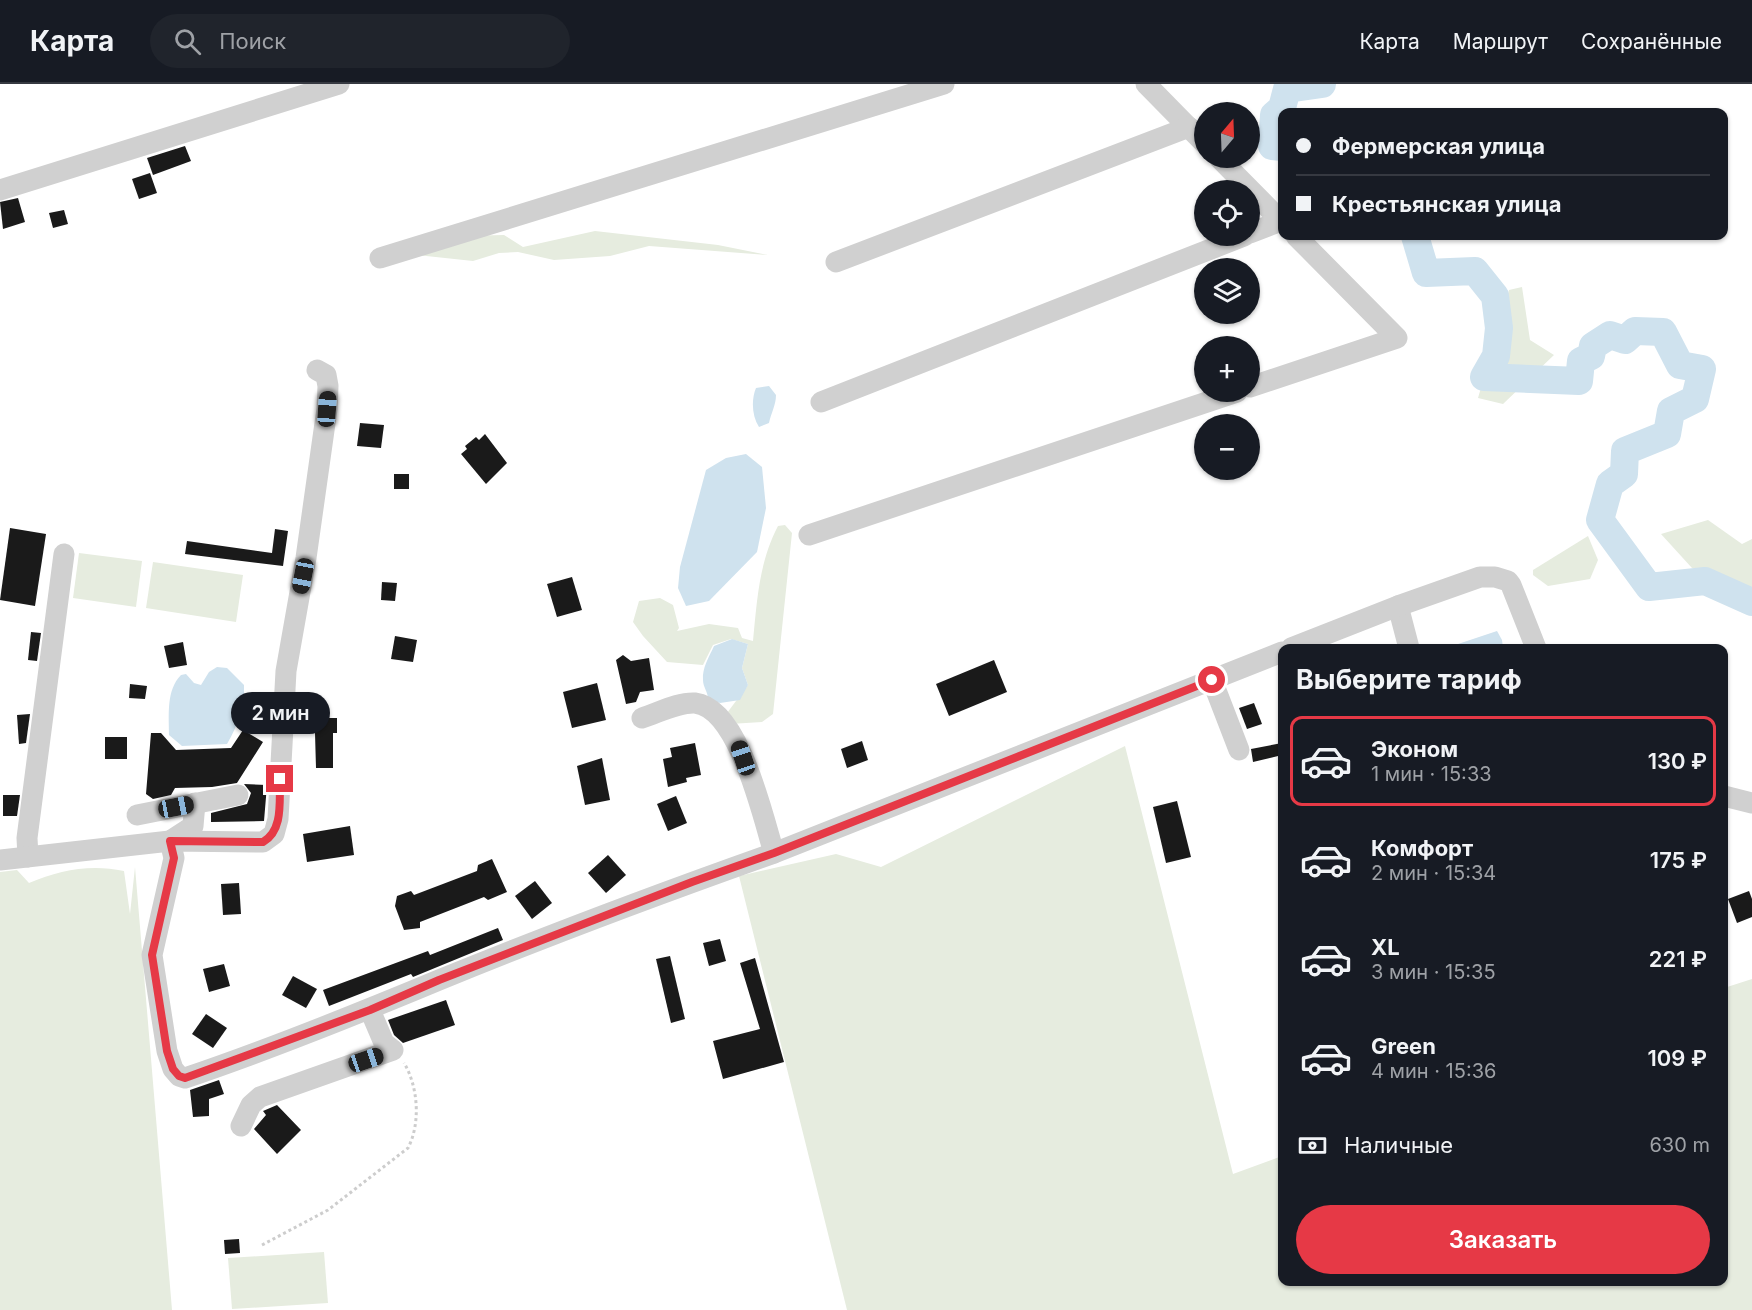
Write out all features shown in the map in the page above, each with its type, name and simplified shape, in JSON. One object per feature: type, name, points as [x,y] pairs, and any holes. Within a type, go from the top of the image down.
[{"type":"street","points":[[0,190],[339,84]]},
{"type":"street","points":[[380,258],[944,84]]},
{"type":"street","points":[[1146,84],[1194,132]]},
{"type":"street","points":[[836,262],[1189,127]]},
{"type":"street","points":[[1229,168],[1278,217]]},
{"type":"street","points":[[1260,231],[1278,228]]},
{"type":"street","points":[[1260,384],[1397,338],[1301,240]]},
{"type":"street","points":[[821,402],[1219,246]]},
{"type":"street","points":[[0,860],[170,841],[263,842],[274,834],[278,819],[286,671],[306,558],[327,409],[326,375],[317,370]]},
{"type":"street","points":[[809,535],[1207,402]]},
{"type":"street","points":[[28,857],[27,838],[64,554]]},
{"type":"street","points":[[1301,644],[1480,577],[1495,577],[1508,581],[1534,644]]},
{"type":"street","points":[[1398,606],[1408,644]]},
{"type":"street","points":[[170,841],[174,858],[152,955],[167,1051],[173,1069],[179,1076],[185,1078],[370,1010],[439,980],[692,882],[774,853],[1278,654]]},
{"type":"street","points":[[1212,680],[1239,750]]},
{"type":"street","points":[[642,718],[685,704],[695,703],[711,709],[736,739],[774,853]]},
{"type":"street","points":[[137,814],[238,795]]},
{"type":"street","points":[[1728,797],[1752,803]]},
{"type":"street","points":[[170,841],[193,826],[195,803]]},
{"type":"street","points":[[370,1010],[384,1043],[393,1050]]},
{"type":"street","points":[[241,1126],[250,1105],[260,1097],[393,1050]]},
{"type":"path","points":[[262,1245],[328,1210],[408,1148],[414,1136],[416,1122],[413,1089],[407,1068],[393,1050]]},
{"type":"shaded area","points":[[595,231],[718,245],[768,255],[649,246],[610,256],[554,260],[518,252],[499,253],[473,261],[417,255],[417,237],[504,235],[523,247]]},
{"type":"shaded area","points":[[1522,287],[1530,340],[1554,355],[1503,404],[1478,398],[1509,290]]},
{"type":"shaded area","points":[[1708,520],[1742,544],[1752,539],[1752,589],[1692,568],[1661,534]]},
{"type":"shaded area","points":[[785,525],[792,533],[773,714],[762,722],[730,724],[727,713],[748,685],[742,668],[748,644],[731,639],[713,645],[703,665],[667,662],[633,622],[639,601],[660,598],[673,605],[679,628],[677,631],[709,624],[738,628],[742,638],[753,641],[763,568],[778,526]]},
{"type":"shaded area","points":[[1588,536],[1598,560],[1590,579],[1548,586],[1533,575],[1533,570]]},
{"type":"shaded area","points":[[79,553],[142,561],[136,607],[73,598]]},
{"type":"shaded area","points":[[153,562],[243,575],[236,622],[146,608]]},
{"type":"shaded area","points":[[1125,746],[1233,1174],[1278,1157],[1278,1286],[1728,1286],[1728,987],[1752,979],[1752,1310],[847,1310],[739,876],[836,854],[881,867]]},
{"type":"shaded area","points":[[135,867],[172,1310],[0,1310],[0,872],[17,870],[29,883],[52,875],[87,868],[124,871],[130,914]]},
{"type":"shaded area","points":[[324,1252],[328,1303],[232,1309],[228,1258]]},
{"type":"water","points":[[769,386],[776,395],[775,402],[769,423],[759,427],[754,413],[754,393],[756,388]]},
{"type":"water","points":[[746,454],[762,467],[766,508],[757,552],[709,601],[686,606],[678,588],[680,567],[706,470],[726,458]]},
{"type":"water","points":[[1497,631],[1502,644],[1458,644]]},
{"type":"water","points":[[732,639],[748,644],[742,668],[748,685],[740,700],[720,703],[708,699],[703,676],[714,646]]},
{"type":"water","points":[[217,667],[227,668],[244,685],[242,708],[234,730],[227,744],[182,746],[169,735],[169,703],[176,681],[181,675],[186,674],[194,683],[201,685],[209,672]]},
{"type":"building","points":[[185,146],[191,161],[153,175],[147,158]]},
{"type":"building","points":[[150,173],[157,193],[139,199],[132,179]]},
{"type":"building","points":[[18,198],[25,222],[3,229],[0,202]]},
{"type":"building","points":[[64,210],[68,224],[53,228],[49,213]]},
{"type":"building","points":[[360,423],[384,425],[381,448],[357,446]]},
{"type":"building","points":[[485,434],[507,463],[486,484],[461,454],[467,449],[465,446],[476,437],[479,440]]},
{"type":"building","points":[[394,474],[409,474],[409,489],[394,489]]},
{"type":"building","points":[[10,528],[46,534],[35,606],[0,600]]},
{"type":"building","points":[[275,529],[288,531],[283,566],[185,554],[187,541],[272,553]]},
{"type":"building","points":[[572,577],[582,610],[557,617],[547,584]]},
{"type":"building","points":[[382,582],[397,583],[395,601],[381,600]]},
{"type":"building","points":[[31,632],[41,633],[37,661],[28,660]]},
{"type":"building","points":[[395,636],[417,640],[413,662],[391,659]]},
{"type":"building","points":[[183,642],[187,665],[169,668],[164,646]]},
{"type":"building","points":[[623,655],[631,661],[649,658],[654,690],[640,692],[636,702],[626,704],[616,660]]},
{"type":"building","points":[[994,660],[1007,692],[949,716],[936,684]]},
{"type":"building","points":[[597,683],[606,720],[572,728],[563,692]]},
{"type":"building","points":[[130,684],[147,686],[145,699],[129,698]]},
{"type":"building","points":[[1254,703],[1262,724],[1247,729],[1239,708]]},
{"type":"building","points":[[30,714],[26,743],[19,744],[17,715]]},
{"type":"building","points":[[308,718],[337,718],[337,733],[333,733],[333,768],[316,768],[315,733],[308,733]]},
{"type":"building","points":[[243,730],[263,742],[237,783],[212,787],[175,788],[171,795],[153,799],[146,794],[151,733],[161,733],[176,750],[231,748]]},
{"type":"building","points":[[105,737],[127,737],[127,759],[105,759]]},
{"type":"building","points":[[862,741],[868,760],[847,768],[841,749]]},
{"type":"building","points":[[695,743],[701,775],[686,778],[687,782],[668,787],[663,759],[672,757],[670,748]]},
{"type":"building","points":[[1278,744],[1278,756],[1253,762],[1251,749]]},
{"type":"building","points":[[602,758],[610,800],[585,805],[577,766]]},
{"type":"building","points":[[244,784],[267,785],[264,821],[211,822],[211,813],[247,804],[251,793]]},
{"type":"building","points":[[3,795],[20,795],[17,816],[3,816]]},
{"type":"building","points":[[676,796],[687,823],[668,831],[657,804]]},
{"type":"building","points":[[1177,801],[1191,857],[1166,863],[1153,807]]},
{"type":"building","points":[[350,826],[354,855],[307,862],[303,834]]},
{"type":"building","points":[[608,855],[626,875],[606,893],[588,873]]},
{"type":"building","points":[[492,859],[507,892],[488,900],[484,897],[420,922],[420,928],[404,930],[395,906],[397,896],[411,891],[414,895],[477,871],[478,865]]},
{"type":"building","points":[[535,881],[552,903],[532,919],[515,896]]},
{"type":"building","points":[[239,883],[241,914],[223,915],[221,884]]},
{"type":"building","points":[[1749,891],[1752,899],[1752,917],[1737,923],[1728,899]]},
{"type":"building","points":[[498,928],[503,940],[413,977],[411,974],[329,1006],[323,990],[428,951],[430,955]]},
{"type":"building","points":[[720,939],[726,961],[709,966],[703,943]]},
{"type":"building","points":[[670,956],[685,1019],[671,1023],[656,959]]},
{"type":"building","points":[[755,958],[784,1062],[723,1079],[713,1041],[760,1029],[740,963]]},
{"type":"building","points":[[224,964],[230,986],[209,992],[203,969]]},
{"type":"building","points":[[293,976],[317,989],[306,1008],[282,995]]},
{"type":"building","points":[[446,1000],[455,1025],[403,1043],[394,1035],[388,1020]]},
{"type":"building","points":[[206,1014],[227,1028],[213,1048],[192,1034]]},
{"type":"building","points":[[219,1080],[224,1094],[209,1099],[209,1116],[193,1117],[190,1090]]},
{"type":"building","points":[[277,1105],[301,1130],[277,1154],[254,1129],[266,1115],[263,1111]]},
{"type":"building","points":[[239,1239],[240,1253],[225,1254],[224,1240]]},
{"type":"waterway","points":[[1282,108],[1287,89],[1322,84]]},
{"type":"waterway","points":[[1278,112],[1274,115],[1272,146],[1278,147]]},
{"type":"waterway","points":[[1416,240],[1426,273],[1475,271],[1495,296],[1499,328],[1496,356],[1484,377],[1579,381],[1581,361],[1591,356],[1593,346],[1610,335],[1625,340],[1635,331],[1663,332],[1680,365],[1702,369],[1695,399],[1671,411],[1667,434],[1625,451],[1624,474],[1610,484],[1600,520],[1649,587],[1705,581],[1752,602]]},
{"type":"route","points":[[280,779],[276,829],[270,838],[263,842],[170,841],[174,858],[152,955],[167,1051],[173,1069],[179,1076],[185,1078],[370,1010],[439,980],[692,882],[774,853],[1212,680]]}]
